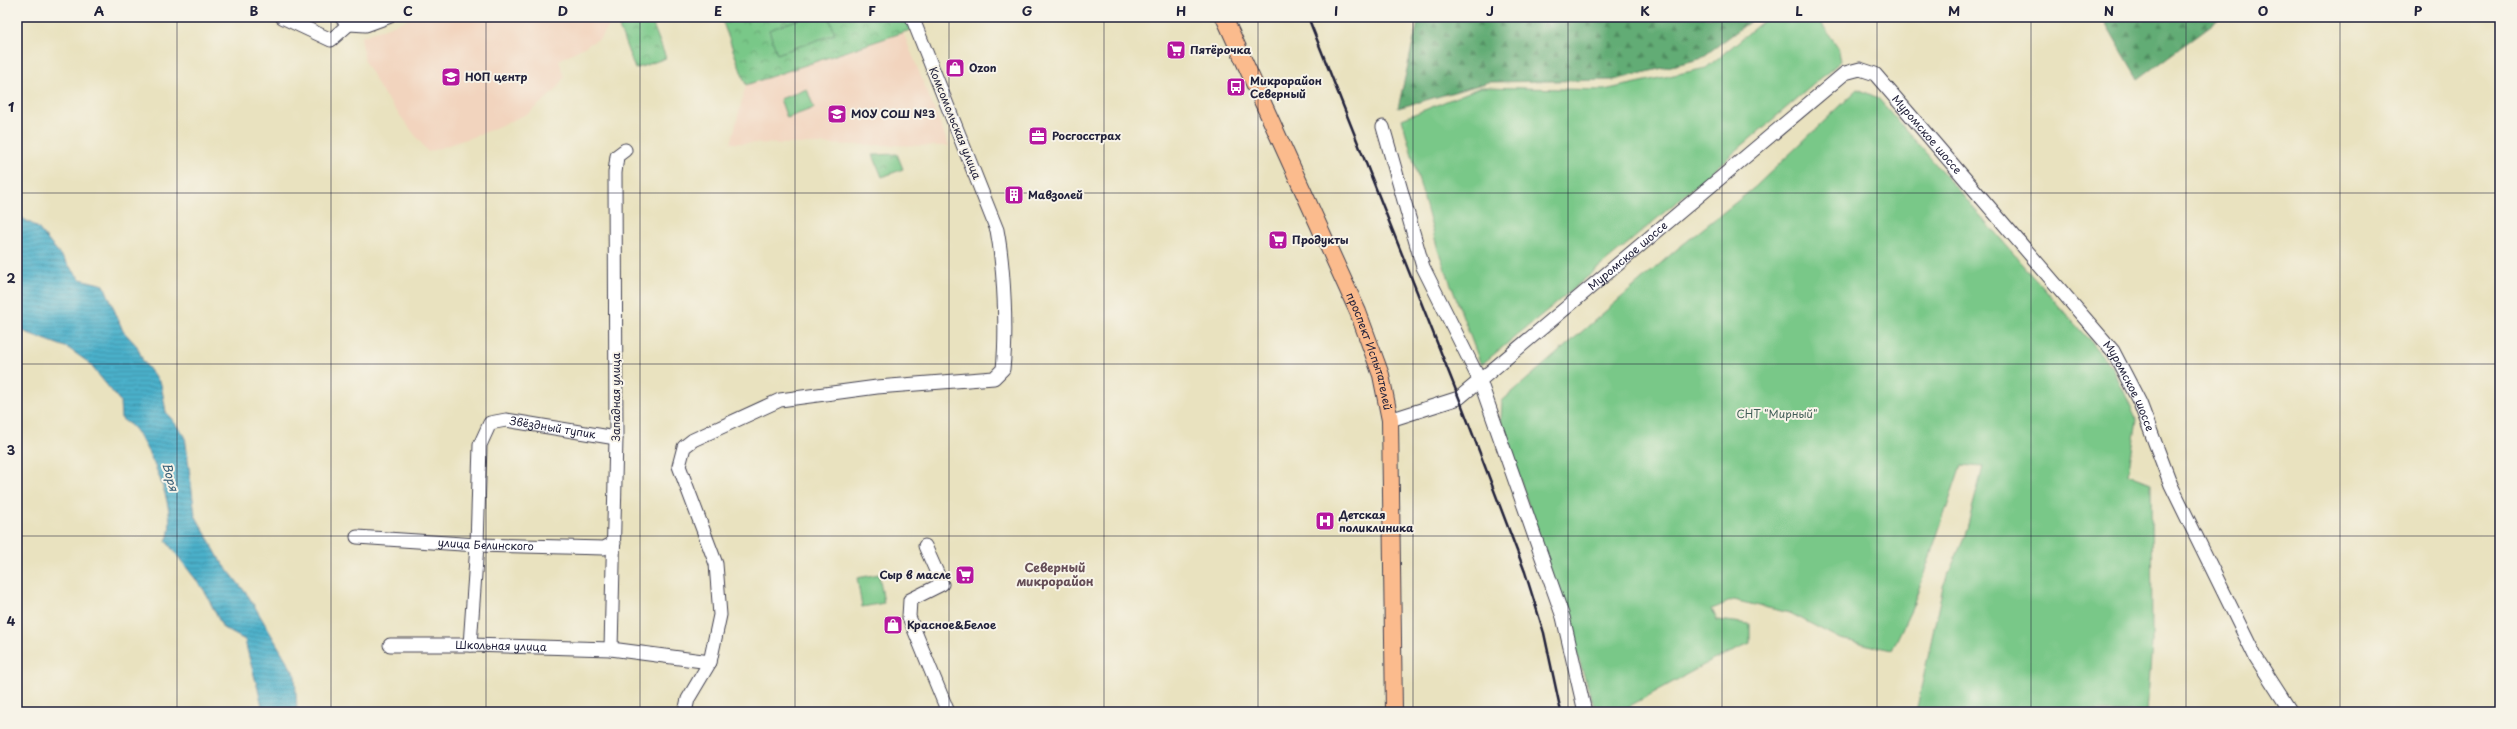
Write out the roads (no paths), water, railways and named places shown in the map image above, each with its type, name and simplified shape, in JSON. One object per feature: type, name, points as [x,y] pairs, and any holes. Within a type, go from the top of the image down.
[{"type":"main road","name":"проспект Испытателей","points":[[1224,17],[1358,312],[1381,375],[1390,420],[1394,712]]},
{"type":"street","points":[[282,17],[331,40],[345,21],[366,25],[388,17]]},
{"type":"street","name":"Комсомольская улица","points":[[686,712],[688,699],[710,662],[720,616],[716,564],[679,466],[684,447],[693,440],[780,400],[877,387],[994,378],[1003,368],[1004,350],[1001,248],[997,230],[912,17]]},
{"type":"street","name":"Муромское шоссе","points":[[1390,420],[1459,398],[1845,73],[1860,69],[1875,74],[2113,350],[2140,403],[2170,485],[2255,656],[2291,712]]},
{"type":"street","points":[[1382,127],[1423,267],[1480,381],[1563,617],[1585,712]]},
{"type":"street","name":"Западная улица","points":[[611,649],[616,438],[615,173],[617,156],[625,150]]},
{"type":"street","name":"Звёздный тупик","points":[[477,545],[480,445],[490,423],[506,420],[616,438]]},
{"type":"street","name":"улица Белинского","points":[[358,537],[477,545],[604,548],[614,543]]},
{"type":"street","points":[[470,644],[477,545]]},
{"type":"street","points":[[925,546],[942,584],[910,600],[909,617],[948,712]]},
{"type":"street","name":"Школьная улица","points":[[390,645],[470,644],[611,649],[710,662]]},
{"type":"water","name":"Воря","points":[[17,215],[37,227],[80,279],[104,285],[123,331],[137,346],[143,361],[161,384],[166,412],[185,436],[195,515],[220,560],[249,597],[295,675],[297,712],[263,712],[245,640],[223,628],[204,590],[166,541],[169,530],[169,516],[167,501],[162,484],[142,440],[134,428],[121,418],[120,401],[88,362],[68,348],[17,329]]},
{"type":"railway","points":[[1308,17],[1459,398],[1525,572],[1544,633],[1561,712]]},
{"type":"place","name":"Пятёрочка","points":[[1176,50]]},
{"type":"place","name":"Ozon","points":[[955,68]]},
{"type":"place","name":"НОП центр","points":[[451,77]]},
{"type":"place","name":"Микрорайон Северный","points":[[1236,87]]},
{"type":"place","name":"МОУ СОШ №3","points":[[837,114]]},
{"type":"place","name":"Росгосстрах","points":[[1038,136]]},
{"type":"place","name":"Мавзолей","points":[[1014,195]]},
{"type":"place","name":"Продукты","points":[[1278,240]]},
{"type":"place","name":"Детская поликлиника","points":[[1325,521]]},
{"type":"place","name":"Сыр в масле","points":[[965,575]]},
{"type":"place","name":"Красное&Белое","points":[[893,625]]},
{"type":"district","name":"Северный микрорайон","points":[[1055,575]]},
{"type":"park label","name":"СНТ \"Мирный\"","points":[[1777,414]]}]
